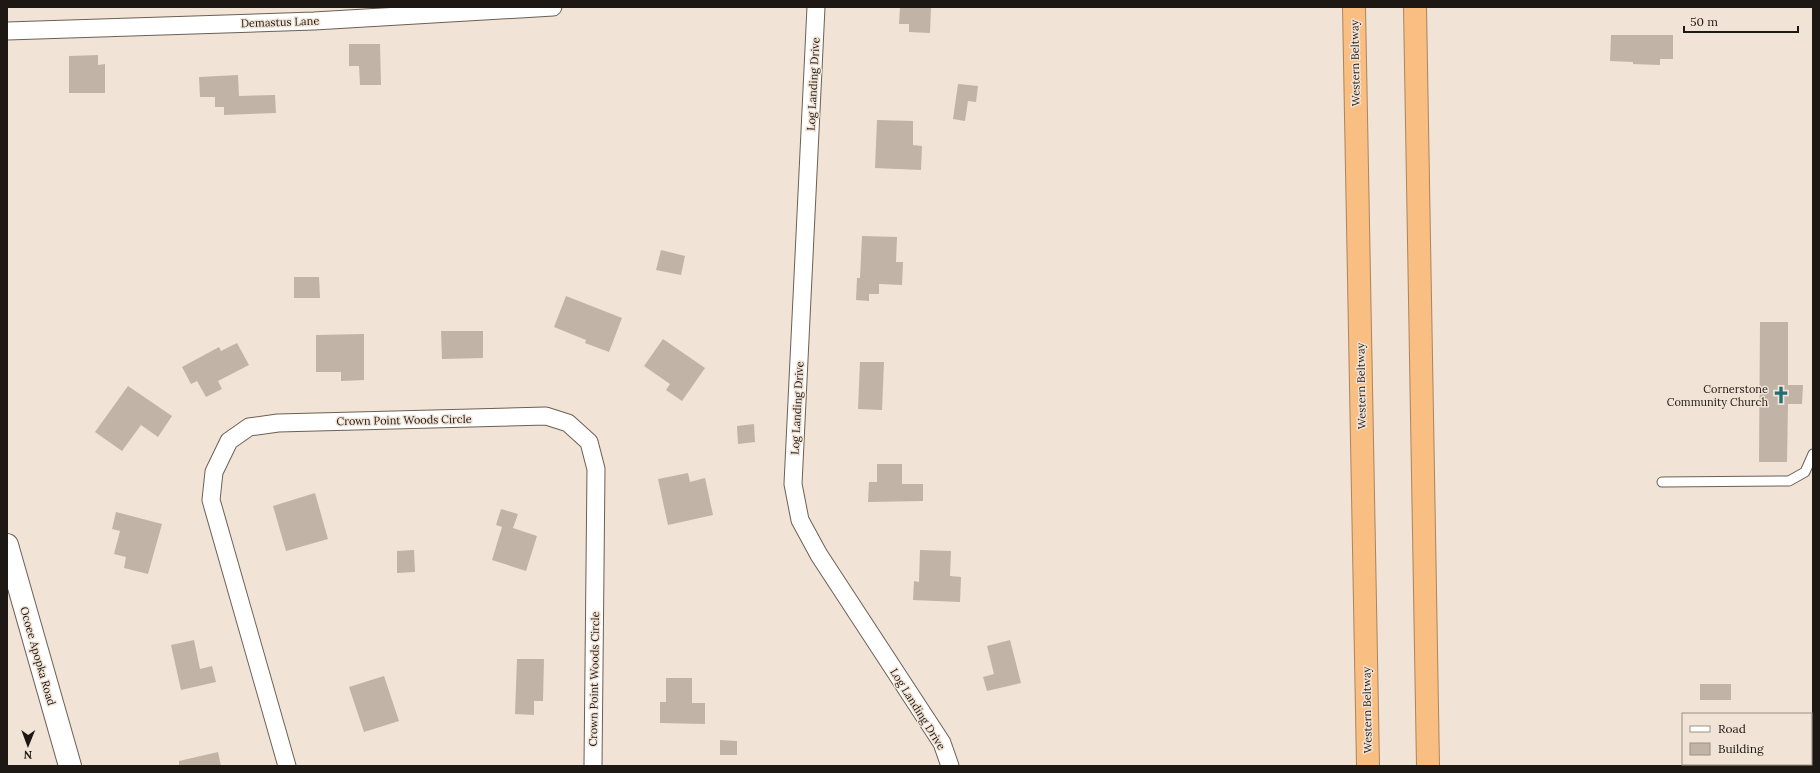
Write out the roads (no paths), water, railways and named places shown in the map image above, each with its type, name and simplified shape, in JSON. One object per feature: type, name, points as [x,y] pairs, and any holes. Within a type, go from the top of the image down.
[{"type":"highway","name":"Western Beltway","points":[[1354,7],[1368,766]]},
{"type":"highway","points":[[1415,7],[1428,766]]},
{"type":"main road","name":"Ocoee Apopka Road","points":[[7,546],[70,766]]},
{"type":"street","name":"Demastus Lane","points":[[7,31],[314,21],[553,7]]},
{"type":"street","name":"Log Landing Drive","points":[[816,7],[793,484],[800,520],[819,554],[942,743],[950,766]]},
{"type":"street","name":"Crown Point Woods Circle","points":[[287,766],[211,500],[214,472],[229,441],[249,427],[278,423],[546,416],[568,423],[589,442],[596,469],[593,766]]},
{"type":"lane","points":[[1662,482],[1789,481],[1805,472],[1813,454]]},
{"type":"place","name":"Cornerstone Community Church","points":[[1781,395]]}]
